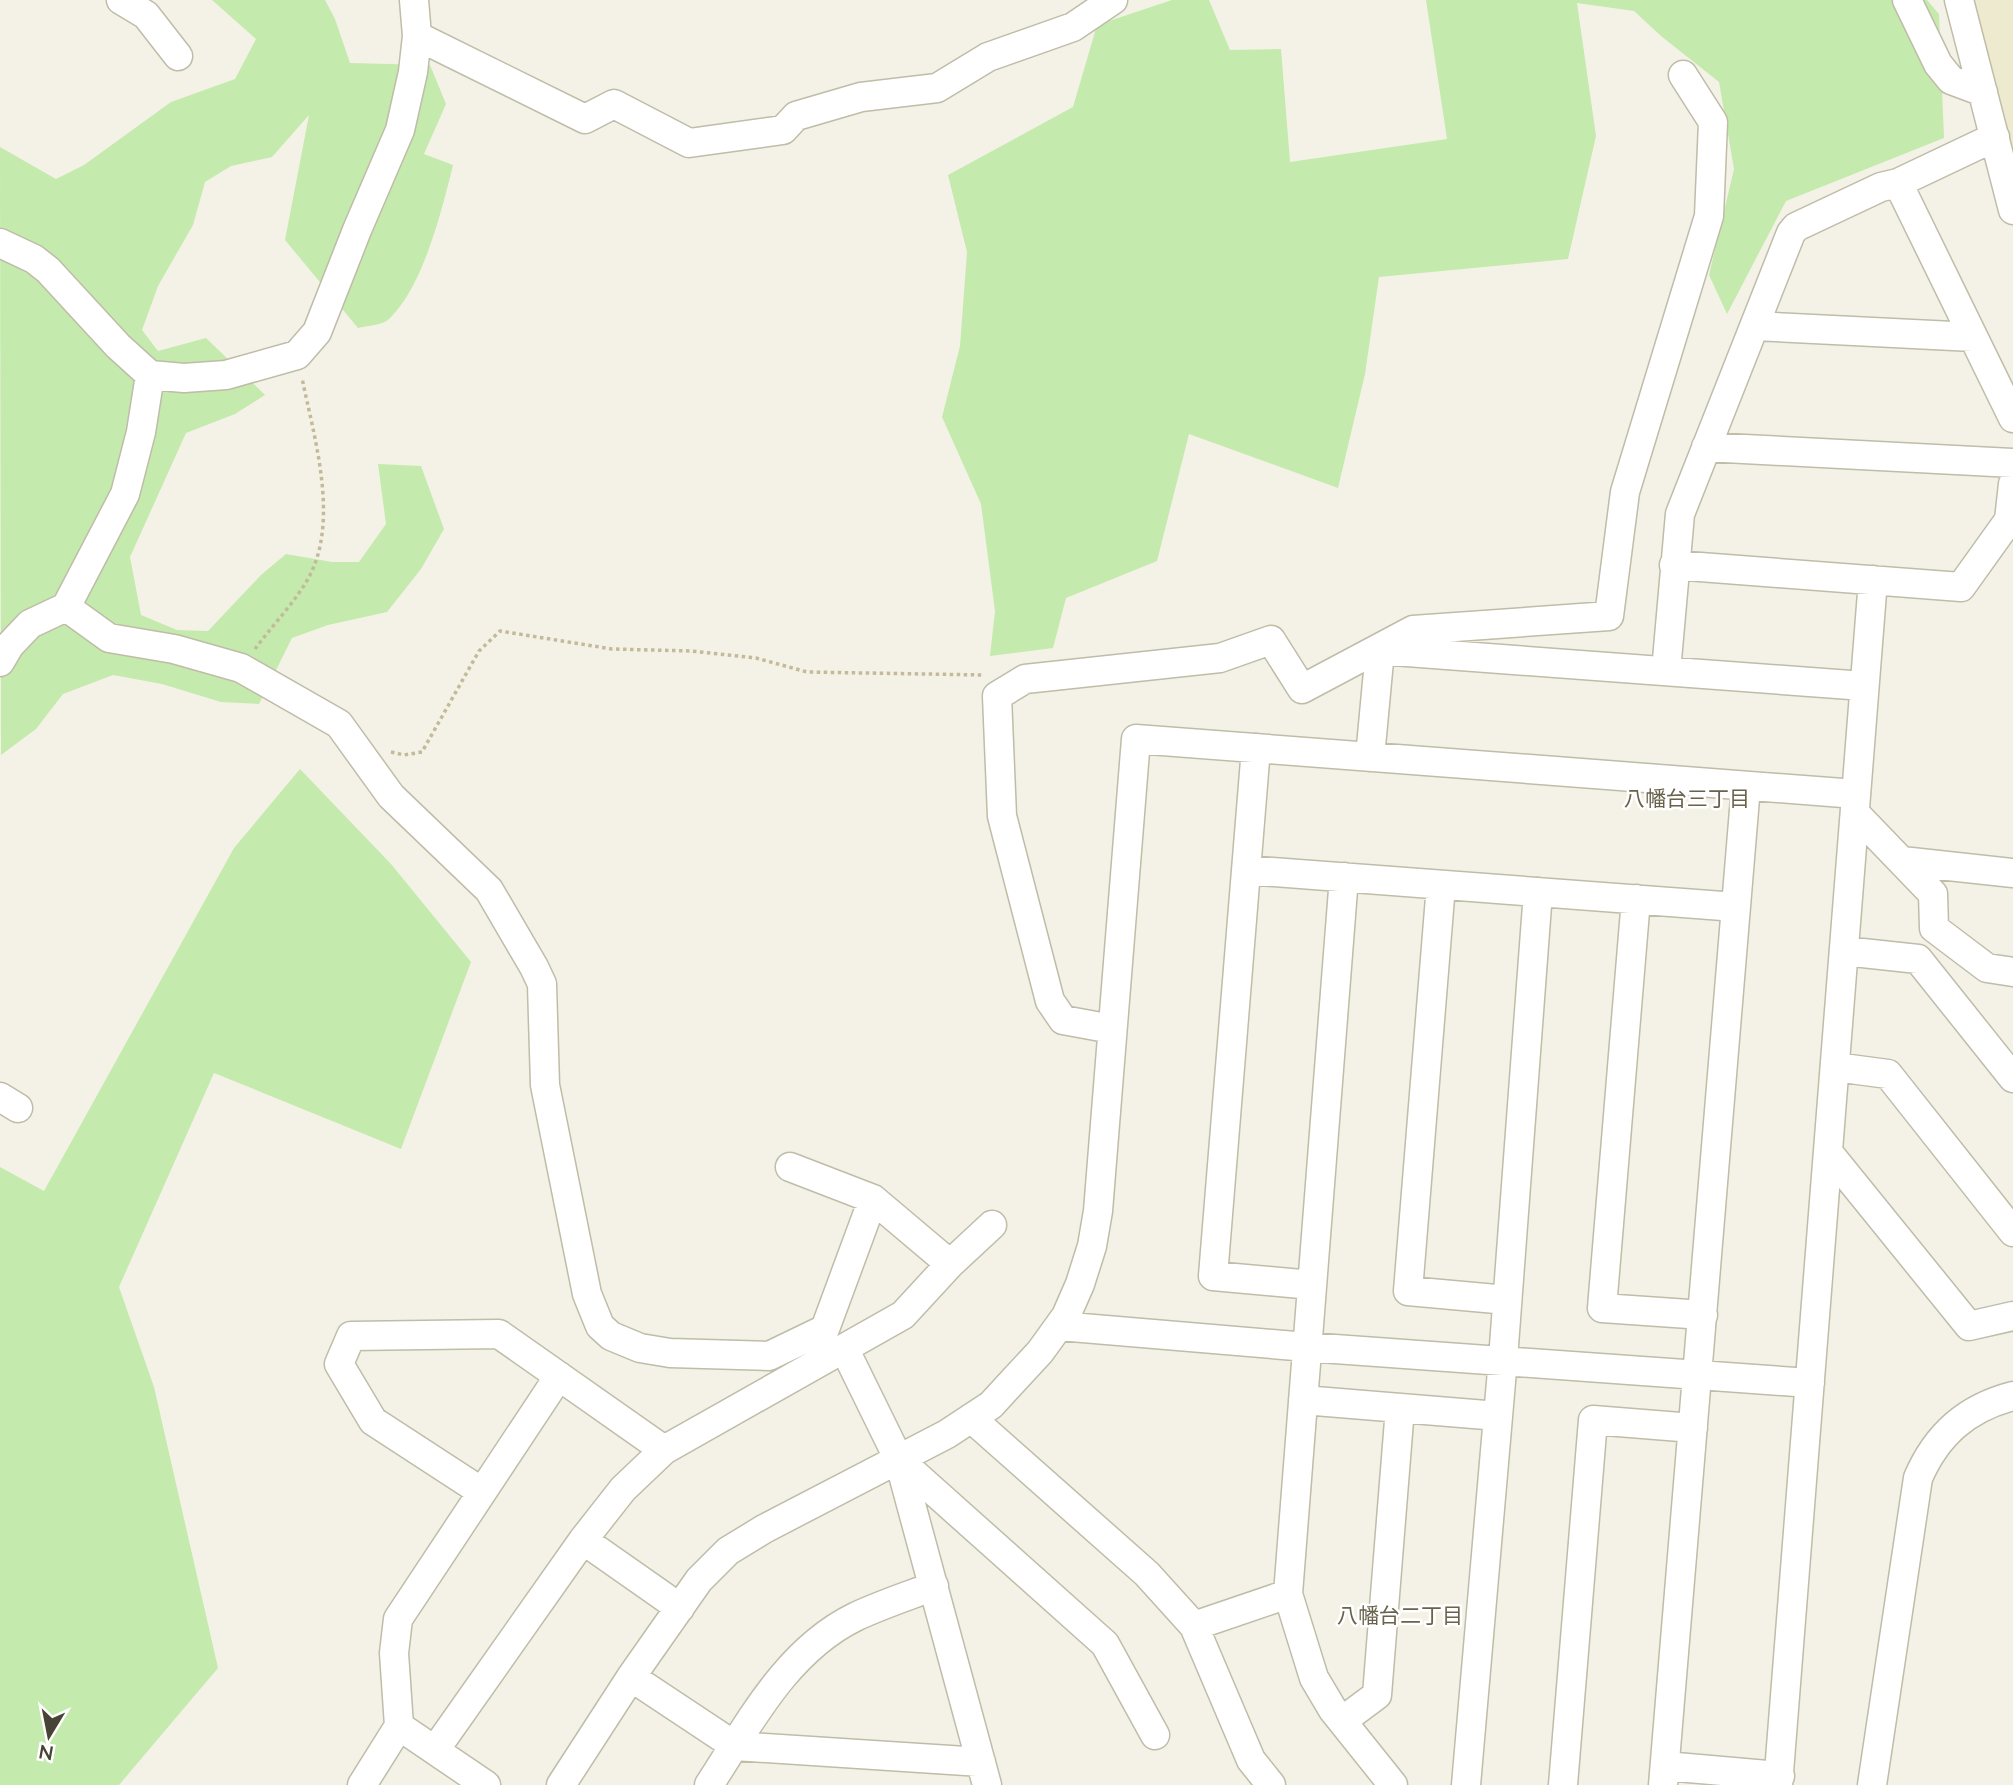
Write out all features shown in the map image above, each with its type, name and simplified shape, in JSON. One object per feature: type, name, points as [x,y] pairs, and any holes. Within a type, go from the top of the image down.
[{"type":"street","points":[[121,0],[146,15],[178,56]]},
{"type":"street","points":[[0,243],[34,259],[48,270],[118,346],[150,375],[184,378],[226,375],[297,355],[317,332],[400,130],[413,72],[416,36],[414,0]]},
{"type":"street","points":[[416,36],[585,119],[614,104],[689,142],[783,130],[796,116],[860,97],[937,88],[988,57],[1073,27],[1113,0]]},
{"type":"street","points":[[1907,0],[1938,64],[1951,80],[1983,92]]},
{"type":"street","points":[[1959,0],[2011,198]]},
{"type":"street","points":[[1112,1029],[1063,1020],[1050,1001],[1002,816],[997,696],[1025,678],[1220,659],[1271,640],[1303,689],[1413,630],[1609,616],[1625,492],[1709,216],[1713,122],[1683,75]]},
{"type":"street","points":[[1666,671],[1679,514],[1796,228],[1995,137]]},
{"type":"street","points":[[1898,183],[2013,418]]},
{"type":"street","points":[[1755,326],[1973,337]]},
{"type":"street","points":[[0,662],[10,645],[30,624],[66,607],[125,494],[141,432],[150,375]]},
{"type":"street","points":[[1706,447],[2013,463]]},
{"type":"street","points":[[1674,565],[1961,587],[2009,520],[2013,484]]},
{"type":"street","points":[[1746,786],[1664,1776],[1779,1781],[1873,580]]},
{"type":"street","points":[[66,607],[109,638],[174,649],[241,668],[339,724],[391,796],[489,890],[542,984],[545,1085],[587,1294],[600,1326],[611,1336],[640,1348],[670,1353],[769,1356],[825,1329],[873,1199]]},
{"type":"street","points":[[1380,650],[1864,686]]},
{"type":"street","points":[[1370,757],[1380,650]]},
{"type":"street","points":[[561,1785],[631,1677],[699,1580],[728,1551],[764,1529],[947,1434],[991,1405],[1040,1352],[1059,1326],[1080,1284],[1092,1246],[1098,1211],[1136,739],[1746,786],[1855,803],[1902,862],[1933,894],[1934,928],[1987,968],[2013,972]]},
{"type":"street","points":[[1256,748],[1213,1276],[1312,1285]]},
{"type":"street","points":[[1902,862],[2013,873]]},
{"type":"street","points":[[1246,870],[1736,907]]},
{"type":"street","points":[[1344,877],[1288,1594],[1314,1678],[1342,1721],[1393,1785]]},
{"type":"street","points":[[1441,885],[1408,1291],[1507,1300]]},
{"type":"street","points":[[1466,1785],[1503,1359],[1538,892]]},
{"type":"street","points":[[1636,899],[1602,1308],[1703,1315]]},
{"type":"street","points":[[1844,951],[1918,959],[2013,1078]]},
{"type":"street","points":[[1835,1067],[1888,1073],[2013,1232]]},
{"type":"street","points":[[1828,1152],[1969,1326],[2013,1316]]},
{"type":"street","points":[[790,1167],[873,1199],[950,1264]]},
{"type":"street","points":[[435,1750],[583,1539],[623,1489],[664,1450],[903,1315],[950,1264],[992,1225]]},
{"type":"street","points":[[1059,1326],[1307,1347],[1810,1383]]},
{"type":"street","points":[[482,1492],[373,1421],[339,1364],[351,1336],[499,1334],[664,1450]]},
{"type":"street","points":[[631,1677],[735,1746],[984,1774],[899,1460],[845,1350]]},
{"type":"street","points":[[362,1785],[399,1726],[394,1653],[398,1619],[559,1376]]},
{"type":"street","points":[[1872,1785],[1918,1478],[1936,1443],[1952,1428],[1984,1405],[2013,1396]]},
{"type":"street","points":[[1303,1401],[1498,1416]]},
{"type":"street","points":[[1342,1721],[1377,1695],[1399,1408]]},
{"type":"street","points":[[971,1418],[1147,1574],[1194,1626],[1251,1760],[1271,1785]]},
{"type":"street","points":[[1563,1785],[1593,1420],[1693,1428]]},
{"type":"street","points":[[899,1460],[1105,1644],[1155,1735]]},
{"type":"street","points":[[583,1539],[680,1608]]},
{"type":"street","points":[[709,1785],[785,1671],[821,1639],[853,1618],[934,1586]]},
{"type":"street","points":[[1194,1626],[1288,1594]]},
{"type":"street","points":[[399,1726],[479,1783]]},
{"type":"path","points":[[241,668],[309,576],[320,537],[323,488],[297,355]]},
{"type":"path","points":[[353,744],[404,755],[422,752],[479,650],[500,631],[612,649],[691,651],[756,658],[807,672],[986,675],[997,696]]},
{"type":"shaded area","points":[[1969,0],[2013,0],[2013,164]]},
{"type":"green space","points":[[212,0],[325,0],[335,19],[350,63],[430,65],[446,104],[424,154],[453,165],[430,247],[412,288],[389,319],[358,328],[285,240],[309,115],[272,157],[231,166],[205,182],[193,225],[158,286],[142,330],[158,351],[206,338],[265,395],[235,414],[186,433],[130,557],[141,615],[177,630],[208,631],[261,575],[286,554],[332,562],[359,562],[386,524],[378,464],[421,466],[444,529],[421,569],[387,612],[328,625],[292,638],[259,704],[221,702],[162,684],[113,675],[63,694],[36,729],[1,755],[0,147],[56,179],[84,165],[171,102],[235,79],[256,39]]},
{"type":"green space","points":[[1172,0],[1209,0],[1230,50],[1281,49],[1290,162],[1447,139],[1426,0],[1927,0],[1939,14],[1944,138],[1786,201],[1727,314],[1709,275],[1734,169],[1719,82],[1634,11],[1577,3],[1596,136],[1568,259],[1379,277],[1365,374],[1338,488],[1189,434],[1157,561],[1066,598],[1053,648],[990,656],[995,611],[981,504],[942,417],[960,346],[967,252],[948,175],[1073,107],[1097,25]]},
{"type":"green space","points":[[300,769],[391,864],[471,962],[401,1149],[214,1073],[119,1287],[154,1387],[218,1668],[119,1785],[0,1785],[0,1167],[44,1191],[234,848]]},
{"type":"district","name":"八幡台三丁目","points":[[1687,799]]},
{"type":"district","name":"八幡台二丁目","points":[[1400,1616]]}]
